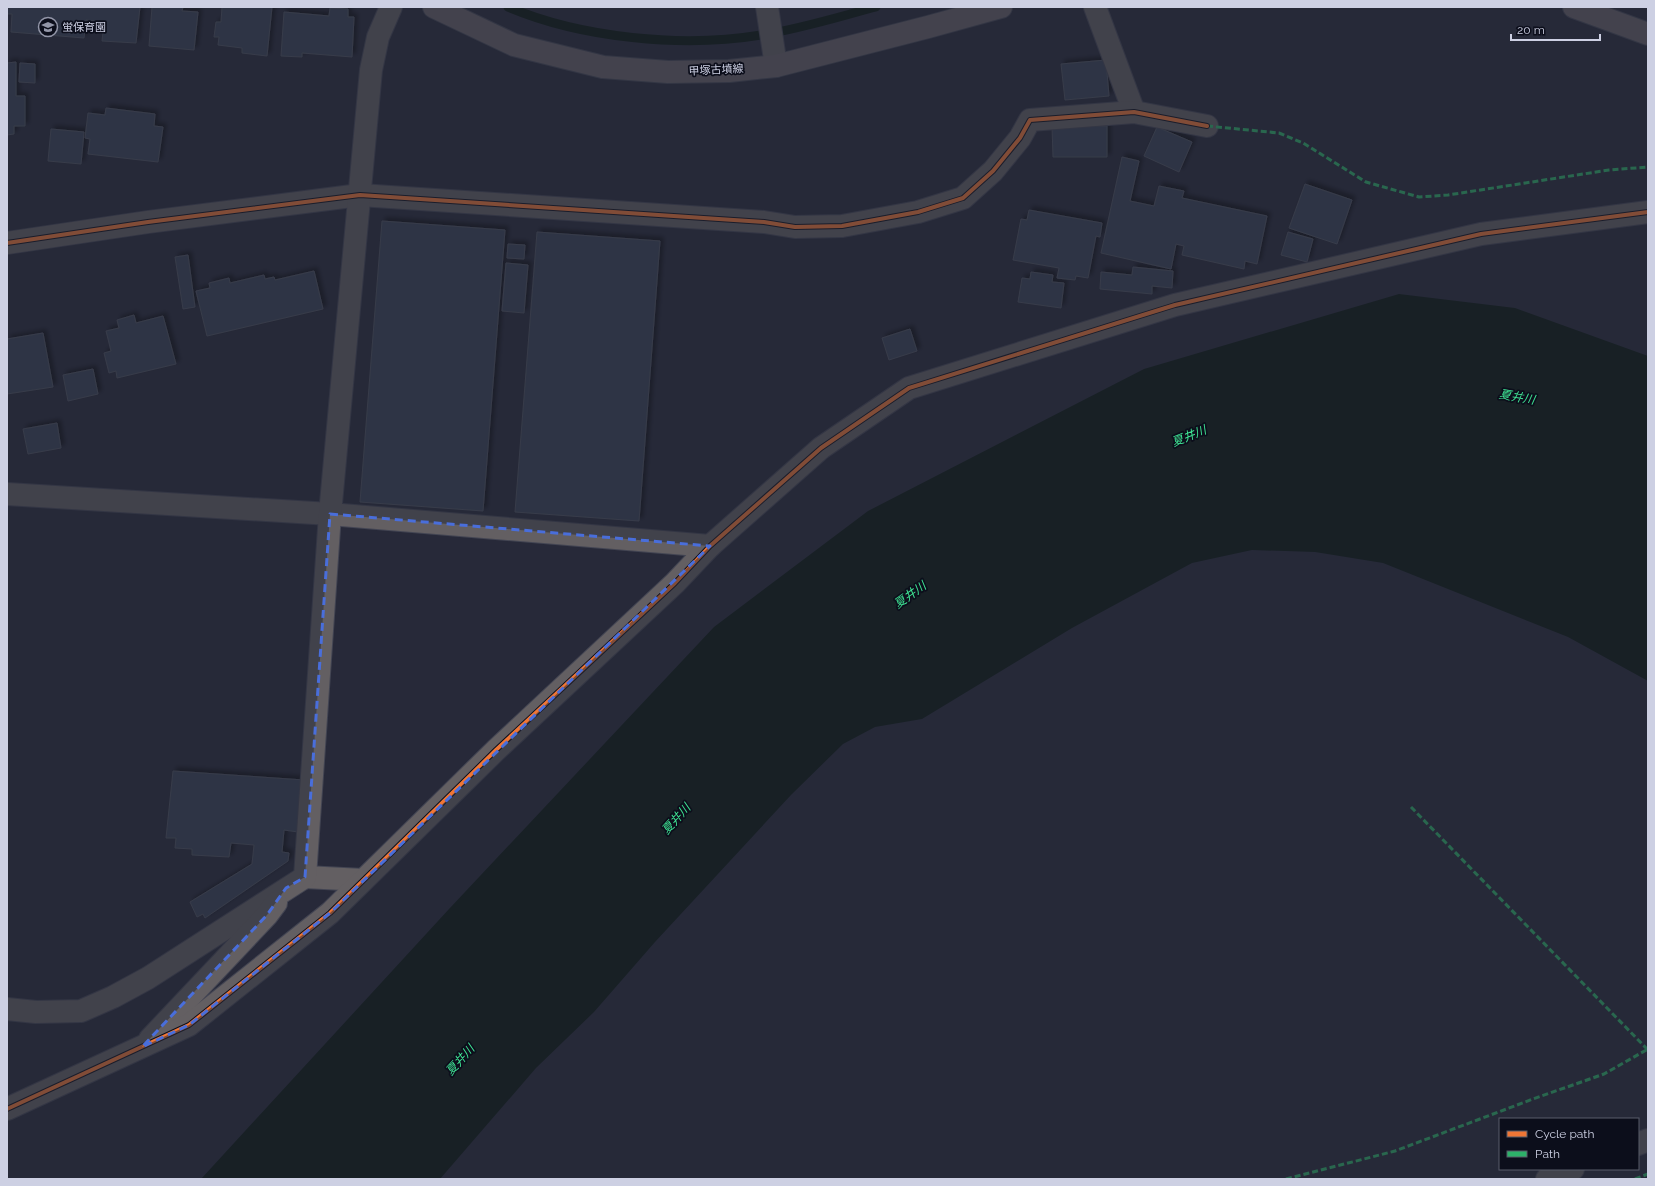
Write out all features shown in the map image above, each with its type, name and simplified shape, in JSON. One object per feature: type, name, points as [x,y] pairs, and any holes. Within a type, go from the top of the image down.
[{"type":"main road","name":"甲塚古墳線","points":[[434,7],[514,45],[604,67],[668,72],[729,71],[775,56],[928,27],[1001,7]]},
{"type":"main road","points":[[1577,8],[1648,34]]},
{"type":"street","points":[[305,877],[330,514],[371,70],[378,37],[391,7]]},
{"type":"street","points":[[1095,7],[1134,112]]},
{"type":"street","points":[[768,14],[775,56]]},
{"type":"street","points":[[7,243],[148,222],[360,195],[749,221],[795,227],[842,226],[918,212],[963,198],[993,171],[1020,138],[1030,120],[1134,112],[1207,126]]},
{"type":"street","points":[[7,1109],[189,1026],[330,913],[496,750],[675,583],[710,546],[821,448],[909,388],[1175,305],[1481,234],[1648,212]]},
{"type":"street","points":[[7,494],[330,514],[710,546]]},
{"type":"street","points":[[7,1009],[36,1012],[81,1011],[113,997],[148,978],[305,877],[363,880]]},
{"type":"street","points":[[142,1047],[267,915],[286,888]]},
{"type":"street","points":[[1546,1179],[1570,1170]]},
{"type":"highlighted area","points":[[330,514],[710,546],[330,913],[189,1025],[142,1047],[267,915],[286,888],[305,877]]},
{"type":"water","name":"夏井川","points":[[1399,294],[1515,308],[1648,356],[1648,681],[1568,637],[1383,563],[1315,552],[1252,550],[1192,563],[1072,628],[922,719],[875,727],[843,744],[791,795],[655,942],[594,1012],[536,1068],[440,1179],[201,1179],[449,909],[714,627],[868,511],[1144,369]]},
{"type":"building","name":"蛍保育園","points":[[7,7],[140,7],[136,43],[102,41],[104,22],[86,20],[84,38],[11,32],[12,14],[7,14]]},
{"type":"building","points":[[152,7],[183,7],[182,11],[198,12],[194,50],[149,46]]},
{"type":"building","points":[[222,7],[272,7],[267,56],[242,53],[242,48],[218,45],[219,37],[214,37],[216,22],[221,22]]},
{"type":"building","points":[[330,8],[348,9],[348,17],[354,17],[352,57],[302,53],[302,57],[281,56],[284,12],[329,16]]},
{"type":"building","points":[[1106,60],[1109,96],[1065,100],[1061,64]]},
{"type":"building","points":[[16,62],[16,96],[25,96],[25,126],[14,126],[14,134],[7,135],[7,63]]},
{"type":"building","points":[[20,63],[35,64],[35,83],[19,82]]},
{"type":"building","points":[[106,108],[155,114],[154,126],[163,127],[158,162],[88,154],[90,139],[85,138],[88,113],[105,115]]},
{"type":"building","points":[[1052,126],[1107,126],[1107,157],[1053,157]]},
{"type":"building","points":[[1157,127],[1192,142],[1179,172],[1144,156]]},
{"type":"building","points":[[51,129],[84,132],[81,164],[48,161]]},
{"type":"building","points":[[1122,157],[1139,161],[1130,201],[1154,206],[1159,186],[1184,191],[1182,198],[1267,216],[1257,264],[1245,261],[1244,269],[1182,255],[1184,246],[1176,244],[1171,269],[1101,253]]},
{"type":"building","points":[[1305,184],[1352,200],[1337,244],[1289,228]]},
{"type":"building","points":[[1029,210],[1102,223],[1100,237],[1096,236],[1088,278],[1076,276],[1075,280],[1057,278],[1059,268],[1013,260],[1021,219],[1027,220]]},
{"type":"building","points":[[382,221],[505,230],[483,511],[360,502]]},
{"type":"building","points":[[537,232],[660,241],[639,521],[515,512]]},
{"type":"building","points":[[1288,232],[1313,239],[1307,262],[1281,255]]},
{"type":"building","points":[[508,244],[525,245],[524,259],[507,258]]},
{"type":"building","points":[[188,255],[195,307],[183,309],[175,257]]},
{"type":"building","points":[[506,263],[528,265],[524,313],[502,311]]},
{"type":"building","points":[[1133,267],[1173,271],[1172,288],[1152,286],[1152,294],[1100,289],[1101,272],[1132,275]]},
{"type":"building","points":[[314,271],[323,309],[207,336],[196,291],[210,288],[209,283],[229,278],[230,283],[264,275],[265,279],[274,277],[275,280]]},
{"type":"building","points":[[1031,272],[1053,275],[1052,282],[1064,283],[1061,308],[1018,302],[1022,278],[1030,279]]},
{"type":"building","points":[[134,315],[136,323],[163,316],[176,364],[117,378],[116,371],[109,373],[104,353],[111,351],[106,331],[119,328],[117,320]]},
{"type":"building","points":[[910,329],[917,351],[889,360],[882,338]]},
{"type":"building","points":[[43,333],[53,387],[7,394],[7,339]]},
{"type":"building","points":[[93,369],[98,394],[68,401],[63,375]]},
{"type":"building","points":[[57,423],[61,448],[28,454],[23,429]]},
{"type":"building","points":[[173,771],[304,780],[298,832],[284,830],[282,852],[289,853],[288,861],[205,918],[203,914],[197,917],[190,902],[252,864],[254,845],[231,843],[229,857],[192,855],[192,849],[175,848],[176,838],[166,838]]},
{"type":"waterway","points":[[508,7],[537,18],[599,33],[632,38],[665,40],[730,39],[761,35],[790,30],[876,7]]},
{"type":"marked path","points":[[1207,126],[1279,133],[1303,143],[1366,182],[1419,197],[1448,195],[1609,170],[1648,167]]},
{"type":"marked path","points":[[1411,807],[1648,1050]]},
{"type":"marked path","points":[[1286,1179],[1395,1151],[1604,1074],[1648,1049]]},
{"type":"marked path","points":[[1635,1179],[1648,1174]]},
{"type":"cycle path","points":[[7,243],[148,222],[360,195],[764,222],[795,227],[842,226],[918,212],[963,198],[993,171],[1020,138],[1030,120],[1134,112],[1207,126]]},
{"type":"cycle path","points":[[7,1109],[189,1025],[330,913],[496,750],[675,583],[710,546],[821,448],[909,388],[1175,305],[1481,234],[1648,212]]},
{"type":"place","name":"蛍保育園","points":[[48,27]]}]
